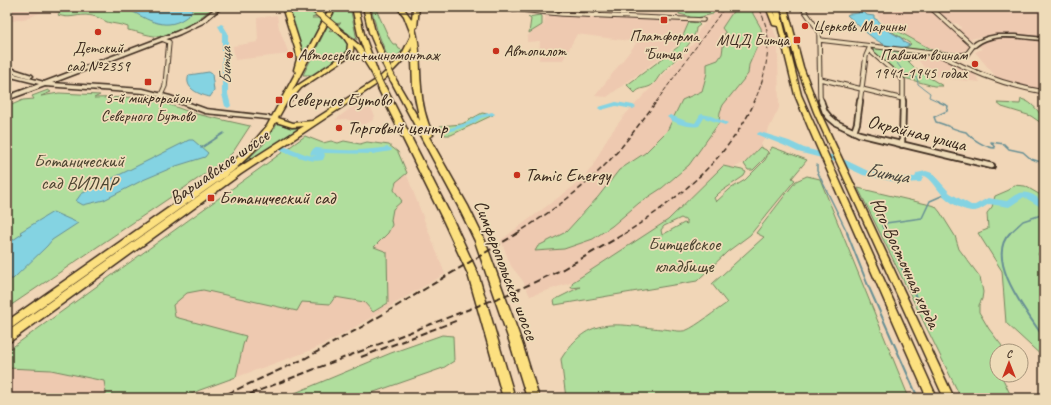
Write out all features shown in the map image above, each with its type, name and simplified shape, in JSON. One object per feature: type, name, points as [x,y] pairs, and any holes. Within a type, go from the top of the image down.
[{"type":"highway","points":[[310,7],[344,34],[362,52],[375,74]]},
{"type":"highway","name":"Симферопольское шоссе","points":[[366,7],[372,32],[386,65],[474,228],[516,343],[533,398]]},
{"type":"highway","points":[[400,7],[409,19],[414,33],[416,42],[417,88],[421,108],[427,132],[443,169]]},
{"type":"highway","points":[[414,33],[416,7]]},
{"type":"highway","name":"Симферопольское шоссе","points":[[375,74],[449,222],[473,274],[509,398]]},
{"type":"main road","points":[[285,7],[299,51],[299,63],[294,81]]},
{"type":"main road","name":"Варшавское шоссе","points":[[280,109],[333,7]]},
{"type":"main road","name":"Симферопольское шоссе","points":[[355,7],[361,34],[375,74]]},
{"type":"main road","points":[[769,7],[778,32],[783,39]]},
{"type":"main road","name":"Юго-Восточная хорда","points":[[776,7],[798,95],[830,171],[886,292],[932,398]]},
{"type":"main road","name":"Юго-Восточная хорда","points":[[784,7],[806,83],[827,134],[949,398]]},
{"type":"main road","name":"Варшавское шоссе","points":[[7,338],[237,173],[372,86],[388,73],[406,53],[414,33]]},
{"type":"main road","points":[[316,122],[297,126],[278,121],[280,109],[299,87],[349,54],[351,45],[344,34]]},
{"type":"main road","name":"Варшавское шоссе","points":[[7,326],[230,169],[278,121]]},
{"type":"street","points":[[7,98],[162,39],[200,22],[220,7]]},
{"type":"street","points":[[489,7],[596,15],[703,20]]},
{"type":"street","points":[[596,15],[601,7]]},
{"type":"street","points":[[802,7],[818,30],[820,40],[820,79],[903,99]]},
{"type":"street","points":[[930,7],[973,46]]},
{"type":"street","points":[[820,40],[869,48],[896,49],[940,55],[964,56],[980,40],[990,37],[1044,39]]},
{"type":"street","points":[[161,95],[165,86],[168,42],[167,40],[162,39]]},
{"type":"street","points":[[854,132],[857,123],[869,48]]},
{"type":"street","points":[[869,48],[903,80],[902,146]]},
{"type":"street","points":[[940,55],[986,76],[1044,92]]},
{"type":"street","points":[[7,69],[37,79],[45,84]]},
{"type":"street","points":[[7,74],[45,84],[138,91],[161,95],[205,111],[278,121]]},
{"type":"street","name":"Окрайная улица","points":[[820,79],[820,97],[822,104],[829,117],[836,123],[854,132],[902,146],[992,166]]},
{"type":"street","points":[[256,117],[268,116],[280,109]]},
{"type":"shaded area","points":[[7,7],[51,8],[28,18],[7,22]]},
{"type":"shaded area","points":[[715,7],[736,7],[722,28],[725,32],[722,54],[718,60],[707,64],[707,73],[702,91],[682,100],[667,131],[645,153],[619,170],[598,197],[566,232],[538,246],[593,239],[684,170],[723,105],[748,74],[749,65],[762,35],[761,28],[753,14],[752,7],[764,7],[776,36],[778,49],[779,108],[760,147],[745,162],[733,168],[723,166],[668,220],[573,282],[530,296],[523,281],[511,266],[501,240],[582,180],[592,167],[608,137],[623,117],[694,43],[699,30],[713,14]]},
{"type":"shaded area","points":[[871,7],[931,7],[973,46],[961,53],[932,50],[885,25]]},
{"type":"shaded area","points":[[934,7],[1041,9],[1039,7],[1044,7],[1044,38],[993,35],[969,39],[959,30],[961,27],[958,24],[950,22]]},
{"type":"shaded area","points":[[546,14],[689,22],[676,46],[607,97],[595,96],[637,42],[577,34],[563,60],[539,60],[540,41],[527,42],[527,37],[535,28],[543,26]]},
{"type":"shaded area","points":[[277,15],[279,28],[289,54],[235,60],[233,46],[258,42],[257,18]]},
{"type":"shaded area","points":[[993,38],[1044,41],[1044,90],[1026,87],[997,78],[975,52],[982,49],[978,45],[980,42]]},
{"type":"shaded area","points":[[915,55],[939,56],[975,74],[980,82],[940,78],[928,73]]},
{"type":"shaded area","points":[[361,100],[367,101],[370,106],[375,116],[372,121],[363,125],[346,119],[335,120]]},
{"type":"shaded area","points":[[293,146],[398,152],[445,274],[340,336],[312,350],[200,390],[183,398],[7,398],[7,351]]},
{"type":"green space","points":[[49,7],[213,7],[196,20],[182,28],[158,36],[128,30],[128,27],[123,25],[107,22],[92,16],[86,15],[69,17],[58,15],[60,12],[47,10],[51,8]]},
{"type":"green space","points":[[288,7],[306,7],[316,16],[312,18],[321,18],[324,11],[319,11],[315,7],[330,7],[304,55],[302,55],[301,46]]},
{"type":"green space","points":[[337,7],[350,7],[357,40],[337,25],[341,23],[334,24],[329,31],[335,30],[343,37],[348,45],[348,52],[313,75],[303,75]]},
{"type":"green space","points":[[371,7],[375,7],[390,40],[393,44],[396,44],[399,49],[403,50],[393,61],[389,61],[377,30]]},
{"type":"green space","points":[[680,7],[715,7],[713,14],[693,19],[679,14]]},
{"type":"green space","points":[[736,7],[752,7],[753,14],[761,28],[762,35],[749,65],[748,74],[723,105],[720,112],[719,123],[689,165],[662,188],[639,203],[612,226],[593,239],[564,249],[535,251],[538,246],[566,232],[598,197],[619,170],[645,153],[667,131],[682,100],[702,91],[707,73],[707,64],[718,60],[722,54],[725,32],[722,28]]},
{"type":"green space","points":[[542,16],[542,25],[529,33],[531,19],[528,17]]},
{"type":"green space","points":[[689,22],[698,23],[700,25],[696,28],[692,40],[653,84],[635,93],[627,85],[678,47]]},
{"type":"green space","points":[[880,24],[887,25],[932,50],[961,54],[894,47],[907,47],[911,44]]},
{"type":"green space","points":[[876,48],[929,55],[915,54],[914,59],[908,61],[917,70],[943,86],[934,86],[904,78],[875,54],[872,50]]},
{"type":"green space","name":"Ботанический сад ВИЛАР","points":[[48,90],[51,92],[41,96],[59,93],[100,95],[94,98],[138,97],[154,99],[192,113],[250,126],[233,152],[224,161],[7,308],[7,107],[23,100],[34,99],[32,96]]},
{"type":"green space","points":[[1021,99],[1025,100],[1037,109],[1042,117],[1044,125],[1031,116],[1002,107],[997,103],[1020,104]]},
{"type":"green space","points":[[482,113],[493,115],[451,135],[445,135],[440,126],[462,124]]},
{"type":"green space","points":[[278,123],[290,128],[302,128],[238,168],[263,145]]},
{"type":"green space","points":[[305,136],[323,143],[331,141],[338,143],[344,141],[360,144],[367,142],[389,145],[398,152],[407,173],[396,182],[394,190],[402,201],[393,209],[391,220],[392,225],[388,233],[374,247],[387,252],[388,303],[373,312],[364,302],[335,297],[330,304],[302,302],[297,311],[203,290],[187,293],[173,305],[175,317],[246,336],[236,377],[183,398],[107,398],[104,381],[51,370],[7,368],[7,351]]},
{"type":"green space","points":[[760,147],[768,152],[764,159],[753,170],[748,170],[744,164]]},
{"type":"green space","name":"Битцевское кладбище","points":[[772,147],[807,160],[792,178],[795,180],[750,235],[727,252],[697,281],[555,305],[554,300],[580,287],[571,288],[573,282],[668,220],[723,166],[746,172],[744,176],[714,198],[716,202],[730,189],[745,180],[765,160]],"holes":[[[681,218],[687,221],[687,224],[684,223],[662,235],[661,230],[664,226]]]},
{"type":"green space","points":[[807,176],[820,179],[909,398],[566,398],[561,359],[571,345],[582,335],[593,329],[617,325],[684,331],[691,328],[727,303],[712,284],[764,237],[756,233],[796,181]]},
{"type":"green space","points":[[1013,185],[1025,186],[1044,197],[1044,245],[1038,254],[1044,264],[1044,358],[1006,323],[1002,271],[978,233],[988,229],[987,213],[992,207],[995,196],[1009,190]]},
{"type":"green space","points":[[858,188],[935,206],[955,236],[959,249],[980,277],[983,292],[979,305],[979,312],[1000,343],[989,343],[989,383],[1005,383],[1012,398],[961,398]]},
{"type":"green space","points":[[442,335],[453,336],[454,361],[443,368],[357,398],[283,398],[391,353]]},
{"type":"water","points":[[124,7],[188,7],[192,9],[192,11],[185,18],[177,22],[161,24],[146,19]]},
{"type":"water","points":[[854,7],[860,7],[859,8],[867,15],[874,16],[874,18],[879,21],[880,26],[910,45],[892,47],[876,40],[847,15],[859,13]]},
{"type":"water","points":[[209,72],[212,74],[214,91],[210,97],[198,93],[188,84],[189,75]]},
{"type":"water","points":[[189,140],[193,140],[208,153],[205,157],[176,166],[143,180],[104,200],[83,205],[76,201],[81,194]]},
{"type":"water","points":[[53,212],[78,223],[52,240],[13,279],[7,279],[7,244],[22,234],[20,232]]},
{"type":"waterway","name":"Битца","points":[[221,26],[225,33],[225,94],[228,106]]},
{"type":"waterway","points":[[893,49],[896,54],[894,59],[906,75],[917,78],[918,84],[930,93],[929,97],[940,102]]},
{"type":"waterway","points":[[937,101],[948,106],[947,111],[934,117],[936,122],[966,132],[983,145],[995,148],[991,142],[1004,144],[1009,149],[1023,152],[1031,159],[1044,163]]},
{"type":"waterway","name":"Битца","points":[[601,108],[616,104],[633,107]]},
{"type":"waterway","name":"Битца","points":[[449,130],[471,123],[479,117],[492,114]]},
{"type":"waterway","name":"Битца","points":[[670,117],[690,125],[697,125],[702,116],[725,123]]},
{"type":"waterway","points":[[201,148],[224,133]]},
{"type":"waterway","name":"Битца","points":[[760,134],[801,150],[836,159],[866,173],[901,180],[918,180],[920,175],[926,173],[935,180],[947,195],[957,202],[972,208],[978,207],[988,201],[1009,204],[1020,195],[1027,195],[1044,206]]},
{"type":"waterway","name":"Битца","points":[[284,149],[310,158],[320,158],[320,153],[314,153],[317,150],[334,152],[373,152],[388,149]]},
{"type":"waterway","points":[[817,165],[817,171],[848,234]]},
{"type":"waterway","points":[[886,234],[882,226],[886,223],[922,218],[930,201],[946,194]]},
{"type":"waterway","points":[[1010,233],[1023,221],[1044,214]]},
{"type":"waterway","points":[[847,233],[867,283],[918,398]]},
{"type":"waterway","points":[[885,233],[916,297]]},
{"type":"waterway","points":[[1010,233],[1003,244],[1002,257],[1005,272],[1011,287],[1044,338]]},
{"type":"railway","points":[[656,102],[725,7]]},
{"type":"railway","points":[[754,102],[764,72],[768,49],[767,32],[759,7]]},
{"type":"railway","points":[[516,234],[560,204],[591,178],[616,153],[657,101]]},
{"type":"railway","points":[[624,234],[663,207],[700,176],[731,141],[744,122],[755,101]]},
{"type":"railway","points":[[218,398],[306,358],[365,325],[518,233]]},
{"type":"railway","points":[[240,398],[511,293],[563,269],[626,233]]},
{"type":"railway","points":[[361,357],[458,320]]},
{"type":"place","name":"Платформа \"Битца\"","points":[[664,20]]},
{"type":"place","name":"Церковь Марины","points":[[805,26]]},
{"type":"place","name":"Детский сад №2359","points":[[98,32]]},
{"type":"place","name":"МЦД Битца","points":[[797,40]]},
{"type":"place","name":"Автопилот","points":[[496,51]]},
{"type":"place","name":"Автосервис+шиномонтаж","points":[[290,55]]},
{"type":"place","name":"Павшим воинам 1941-1945 годах","points":[[975,64]]},
{"type":"place","name":"5-й микрорайон Северного Бутово","points":[[148,82]]},
{"type":"place","name":"Северное Бутово","points":[[279,100]]},
{"type":"place","name":"Торговый центр","points":[[339,128]]},
{"type":"place","name":"Tamic Energy","points":[[517,175]]},
{"type":"place","name":"Ботанический сад","points":[[211,198]]}]
